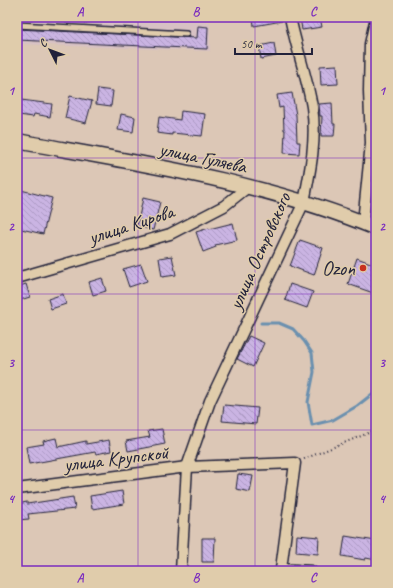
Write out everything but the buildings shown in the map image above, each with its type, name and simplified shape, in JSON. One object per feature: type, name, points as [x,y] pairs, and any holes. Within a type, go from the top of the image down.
[{"type":"main road","name":"улица Гуляева","points":[[17,141],[145,165],[248,187],[304,202],[370,225]]},
{"type":"street","name":"улица Островского","points":[[187,467],[210,401],[304,202],[313,141],[312,108],[290,17]]},
{"type":"street","points":[[370,225],[370,44],[376,17]]},
{"type":"street","name":"улица Кирова","points":[[17,278],[170,234],[224,206],[248,187]]},
{"type":"street","points":[[187,467],[295,463],[281,569],[311,571]]},
{"type":"street","name":"улица Крупской","points":[[17,489],[187,467],[181,571]]},
{"type":"lane","points":[[17,25],[186,34]]},
{"type":"path","points":[[295,463],[376,430]]},
{"type":"shaded area","points":[[17,17],[199,17],[199,21],[210,23],[210,51],[17,44]]},
{"type":"waterway","points":[[261,323],[279,323],[293,329],[312,353],[314,372],[308,402],[312,425],[333,420],[357,406],[376,391]]},
{"type":"place","name":"Ozon","points":[[363,268]]}]
